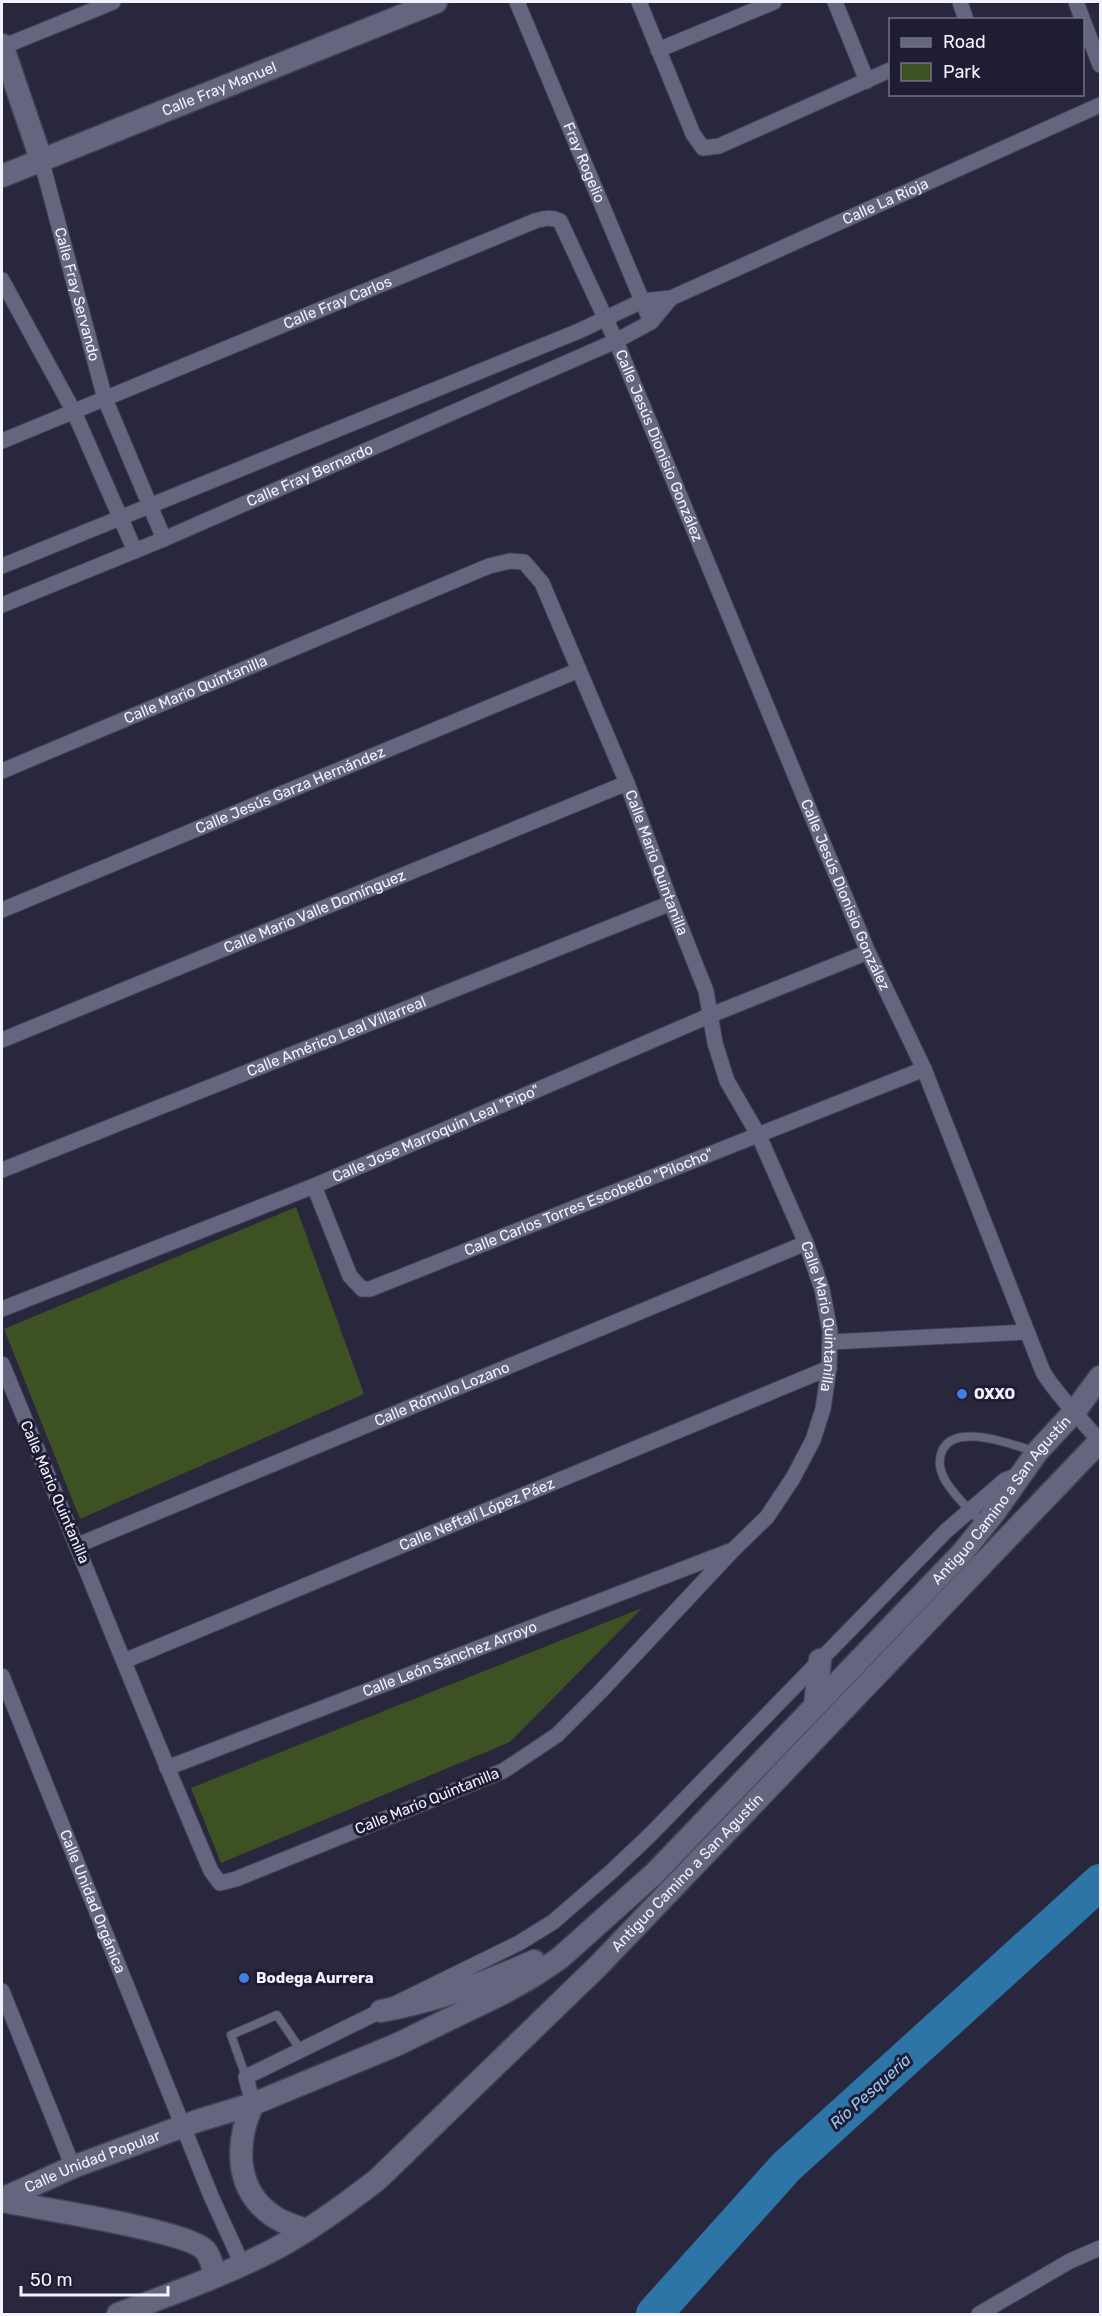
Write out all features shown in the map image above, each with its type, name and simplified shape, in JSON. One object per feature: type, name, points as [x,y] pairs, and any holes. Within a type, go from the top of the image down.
[{"type":"street","points":[[2,46],[113,2]]},
{"type":"street","name":"Calle Fray Manuel","points":[[2,176],[436,2]]},
{"type":"street","name":"Fray Rogelio","points":[[517,2],[651,322]]},
{"type":"street","points":[[639,2],[693,134],[703,148],[719,146],[889,71]]},
{"type":"street","points":[[658,50],[774,2]]},
{"type":"street","points":[[835,2],[867,81]]},
{"type":"street","points":[[960,2],[965,18]]},
{"type":"street","points":[[1076,2],[1082,18]]},
{"type":"street","points":[[1084,22],[1101,65]]},
{"type":"street","name":"Calle Fray Servando","points":[[2,46],[41,159],[105,399],[164,539]]},
{"type":"street","name":"Calle La Rioja","points":[[605,319],[642,301],[672,298],[1101,105]]},
{"type":"street","name":"Calle Fray Carlos","points":[[2,441],[545,218],[554,218],[560,221],[565,228],[614,337]]},
{"type":"street","points":[[2,280],[74,412],[135,551]]},
{"type":"street","name":"Calle La Rioja","points":[[614,337],[651,322],[672,298]]},
{"type":"street","name":"Calle Fray Bernardo","points":[[2,566],[605,319]]},
{"type":"street","name":"Calle Fray Bernardo","points":[[2,605],[164,539],[614,337]]},
{"type":"street","name":"Calle Jesús Dionisio González","points":[[614,337],[868,952],[924,1069],[1043,1372],[1062,1400],[1075,1411],[1100,1441]]},
{"type":"street","name":"Calle Mario Quintanilla","points":[[2,771],[489,566],[510,561],[524,562],[536,574],[627,783],[706,991],[715,1043],[727,1081],[759,1136],[806,1243],[822,1290],[830,1331],[829,1368],[823,1409],[813,1440],[767,1517],[557,1735],[503,1771],[237,1879],[220,1883],[214,1877],[167,1768],[78,1545],[2,1364]]},
{"type":"street","name":"Calle Jesús Garza Hernández","points":[[2,910],[579,670]]},
{"type":"street","name":"Calle Mario Valle Domínguez","points":[[2,1040],[627,783]]},
{"type":"street","name":"Calle Américo Leal Villarreal","points":[[2,1170],[671,903]]},
{"type":"street","name":"Calle Jose Marroquin Leal \"Pipo\"","points":[[2,1309],[314,1186],[711,1015],[868,952]]},
{"type":"street","name":"Calle Carlos Torres Escobedo \"Pilocho\"","points":[[314,1186],[350,1276],[362,1289],[370,1290],[924,1069]]},
{"type":"street","name":"Calle Rómulo Lozano","points":[[78,1545],[806,1243]]},
{"type":"street","points":[[830,1342],[1027,1332]]},
{"type":"street","name":"Calle Neftalí López Páez","points":[[124,1661],[829,1368]]},
{"type":"street","name":"Antiguo Camino a San Agustín","points":[[183,2127],[253,2104],[396,2045],[503,1993],[560,1958],[655,1873],[963,1552],[977,1517],[1021,1474],[1101,1377]]},
{"type":"street","name":"Antiguo Camino a San Agustín","points":[[118,2314],[275,2249],[307,2230],[378,2179],[598,1966],[1100,1441]]},
{"type":"street","points":[[307,2230],[286,2223],[268,2213],[244,2180],[240,2159],[241,2137],[253,2104],[246,2077],[519,1943],[553,1922],[650,1835],[820,1660],[977,1517]]},
{"type":"street","name":"Calle León Sánchez Arroyo","points":[[167,1768],[733,1550]]},
{"type":"street","points":[[815,1706],[820,1660]]},
{"type":"street","name":"Calle Unidad Orgánica","points":[[2,1676],[211,2196],[242,2264]]},
{"type":"street","points":[[381,2011],[423,2003],[468,1989],[586,1935]]},
{"type":"street","points":[[2,1991],[73,2167]]},
{"type":"street","name":"Calle Unidad Popular","points":[[2,2200],[73,2167],[183,2127]]},
{"type":"street","points":[[2,2200],[175,2235],[204,2250],[211,2262],[214,2276]]},
{"type":"street","points":[[979,2314],[1070,2261],[1101,2248]]},
{"type":"lane","points":[[977,1517],[944,1479],[938,1460],[945,1445],[960,1436],[997,1439],[1037,1452]]},
{"type":"lane","points":[[246,2077],[231,2035],[277,2015],[300,2049]]},
{"type":"green space","points":[[296,1207],[364,1394],[80,1519],[4,1329]]},
{"type":"green space","points":[[642,1608],[510,1742],[221,1863],[191,1788]]},
{"type":"waterway","name":"Río Pesquería","points":[[654,2314],[786,2167],[1100,1882]]},
{"type":"place","name":"OXXO","points":[[962,1394]]},
{"type":"place","name":"Bodega Aurrera","points":[[244,1978]]}]
